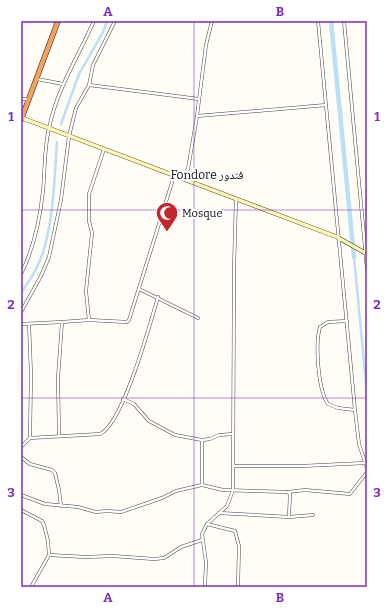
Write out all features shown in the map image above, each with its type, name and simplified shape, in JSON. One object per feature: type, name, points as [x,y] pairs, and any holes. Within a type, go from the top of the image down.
[{"type":"highway","points":[[22,119],[58,21]]},
{"type":"main road","points":[[22,119],[341,239],[365,253]]},
{"type":"street","points":[[21,274],[32,246],[39,218],[43,192],[45,148],[53,109],[63,84],[94,21]]},
{"type":"street","points":[[21,312],[50,257],[55,235],[68,136],[76,108],[89,84],[93,65],[115,21]]},
{"type":"street","points":[[181,178],[188,169],[197,116],[206,45],[212,21]]},
{"type":"street","points":[[318,21],[341,239],[355,410],[359,444],[367,468]]},
{"type":"street","points":[[344,21],[367,269]]},
{"type":"street","points":[[37,79],[63,84]]},
{"type":"street","points":[[89,84],[199,99]]},
{"type":"street","points":[[21,99],[29,99]]},
{"type":"street","points":[[197,116],[326,105]]},
{"type":"street","points":[[89,320],[86,291],[92,233],[89,221],[89,194],[104,149]]},
{"type":"street","points":[[21,324],[89,320],[128,321],[174,176]]},
{"type":"street","points":[[205,587],[206,562],[202,534],[207,524],[227,506],[233,490],[234,268],[236,199]]},
{"type":"street","points":[[139,289],[158,297],[198,318]]},
{"type":"street","points":[[21,447],[30,438],[100,434],[104,432],[116,417],[123,398],[132,382],[158,297]]},
{"type":"street","points":[[347,321],[328,322],[320,327],[318,369],[320,384],[328,404],[338,408],[355,410]]},
{"type":"street","points":[[60,436],[58,378],[62,322]]},
{"type":"street","points":[[29,324],[31,374],[30,438]]},
{"type":"street","points":[[123,398],[134,404],[149,421],[175,435],[202,440],[210,439],[219,435],[233,434]]},
{"type":"street","points":[[202,440],[202,486]]},
{"type":"street","points":[[21,457],[30,464],[52,470],[55,473],[59,490],[60,506]]},
{"type":"street","points":[[234,466],[302,466],[366,463]]},
{"type":"street","points":[[21,495],[45,504],[81,508],[96,512],[121,512],[162,498],[176,491],[202,486],[223,490],[287,492],[305,490],[350,494],[367,472]]},
{"type":"street","points":[[287,492],[290,494],[289,517]]},
{"type":"street","points":[[21,510],[42,521],[48,541],[49,555],[31,587]]},
{"type":"street","points":[[219,513],[289,517],[313,515]]},
{"type":"street","points":[[207,524],[235,531],[239,546],[238,587]]},
{"type":"street","points":[[49,555],[164,558],[181,547],[202,540]]},
{"type":"waterway","points":[[61,124],[79,74],[103,32],[107,21]]},
{"type":"waterway","points":[[331,21],[354,257]]},
{"type":"waterway","points":[[21,293],[37,267],[47,238],[54,189],[57,142]]},
{"type":"waterway","points":[[354,257],[367,394]]},
{"type":"place","name":"Mosque","points":[[167,232]]},
{"type":"district","name":"Fondore فندور","points":[[207,175]]}]
